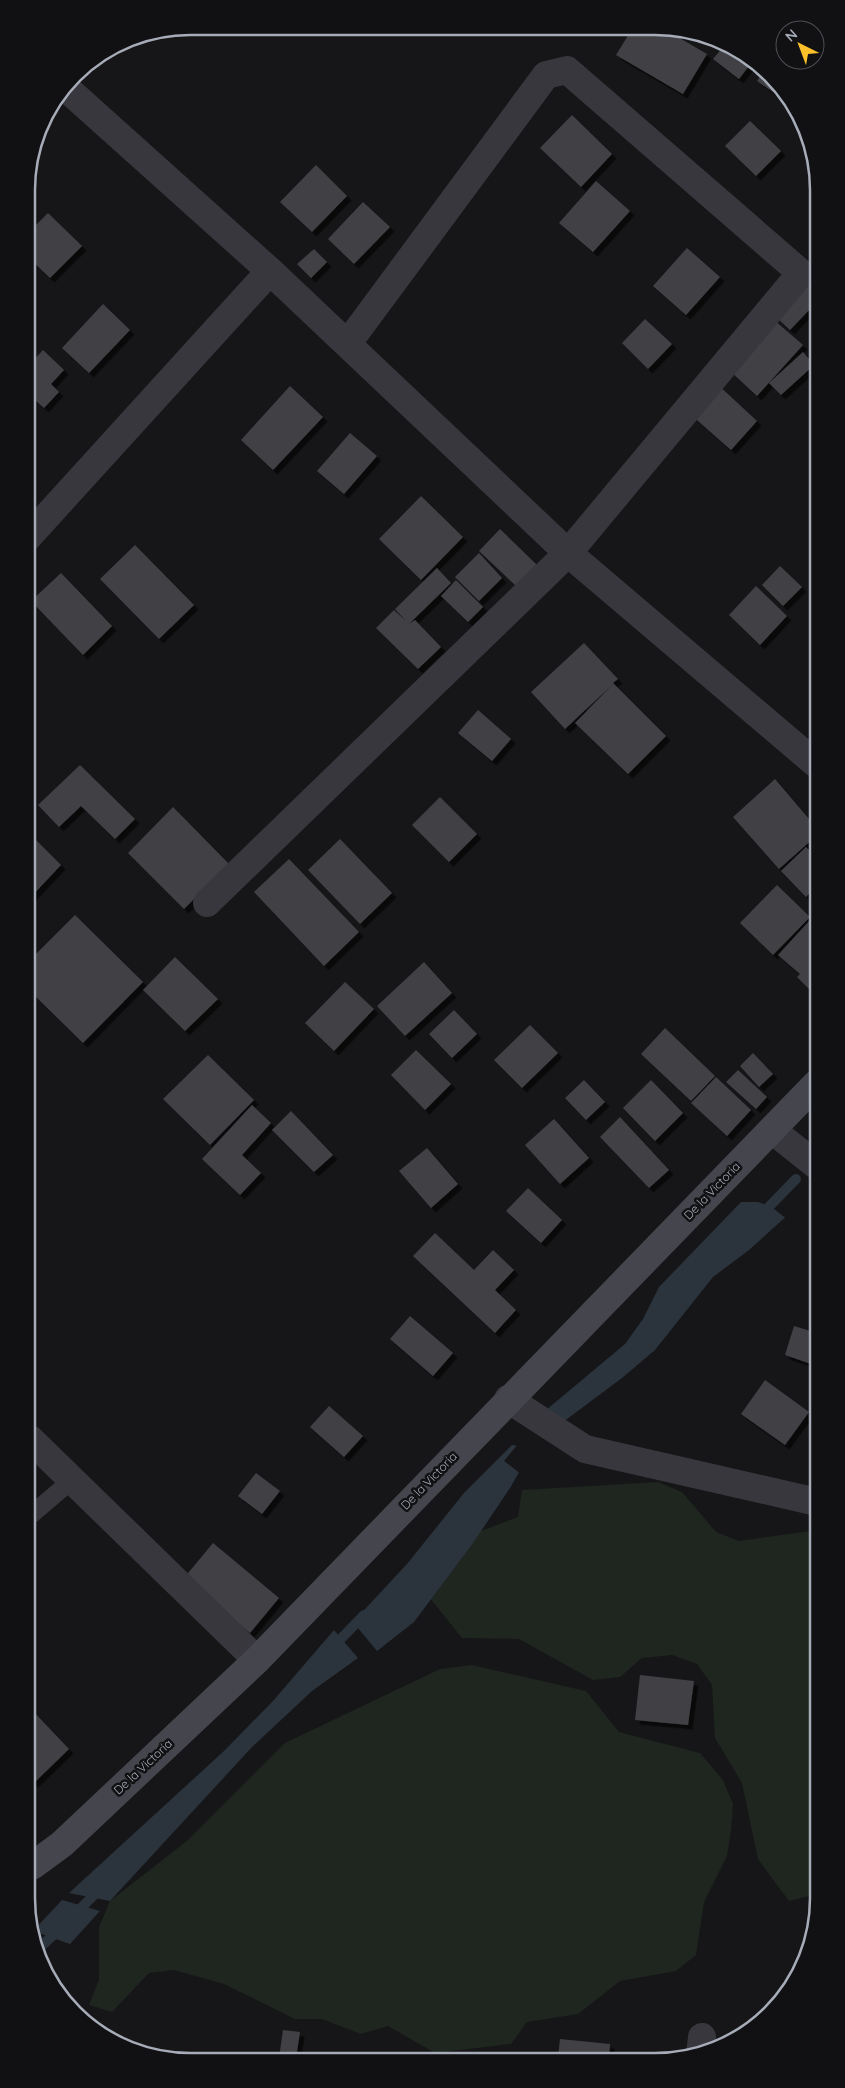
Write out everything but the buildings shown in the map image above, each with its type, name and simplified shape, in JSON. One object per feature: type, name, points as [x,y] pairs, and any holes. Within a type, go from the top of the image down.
[{"type":"main road","name":"De la Victoria","points":[[35,1864],[62,1844],[257,1660],[810,1090]]},
{"type":"street","points":[[207,903],[568,553],[808,278],[567,70],[558,70],[546,75],[348,344]]},
{"type":"street","points":[[70,92],[270,271],[568,553],[810,759]]},
{"type":"street","points":[[35,529],[270,271]]},
{"type":"street","points":[[772,1130],[810,1160]]},
{"type":"street","points":[[508,1400],[585,1448],[810,1500]]},
{"type":"street","points":[[35,1444],[257,1660]]},
{"type":"lane","points":[[35,1511],[72,1480]]},
{"type":"shaded area","points":[[741,1202],[758,1202],[790,1213],[749,1250],[713,1277],[655,1350],[622,1378],[551,1431],[527,1426],[625,1344],[643,1319],[659,1287]]},
{"type":"shaded area","points":[[512,1445],[523,1447],[525,1462],[510,1488],[473,1543],[414,1622],[377,1651],[353,1622],[407,1564],[464,1493]]},
{"type":"shaded area","points":[[658,1482],[682,1492],[716,1532],[739,1541],[810,1531],[810,1896],[789,1901],[758,1859],[742,1783],[715,1738],[712,1685],[697,1664],[672,1655],[642,1658],[620,1677],[593,1680],[519,1639],[462,1638],[429,1597],[441,1546],[518,1517],[522,1490]]},
{"type":"shaded area","points":[[334,1630],[358,1658],[312,1691],[252,1747],[110,1901],[69,1893],[224,1751],[273,1701]]},
{"type":"shaded area","points":[[472,1665],[586,1691],[619,1732],[700,1753],[723,1780],[733,1804],[727,1856],[704,1902],[696,1955],[676,1971],[620,1981],[578,2014],[527,2022],[511,2044],[435,2053],[388,2026],[361,2034],[322,2019],[295,2019],[224,1984],[174,1970],[149,1973],[112,2012],[89,2005],[99,1980],[99,1927],[110,1901],[188,1840],[285,1743],[440,1669]]},
{"type":"shaded area","points":[[62,1900],[100,1911],[70,1944],[39,1933],[38,1926]]},
{"type":"pier","points":[[765,1202],[791,1211],[792,1214],[787,1219]]},
{"type":"pier","points":[[518,1444],[524,1446],[528,1455],[527,1463],[521,1474],[504,1461]]},
{"type":"waterway","points":[[760,1216],[796,1179]]},
{"type":"waterway","points":[[332,1648],[364,1615]]},
{"type":"waterway","points":[[73,1916],[100,1889]]},
{"type":"waterway","points":[[43,1945],[61,1928]]}]
